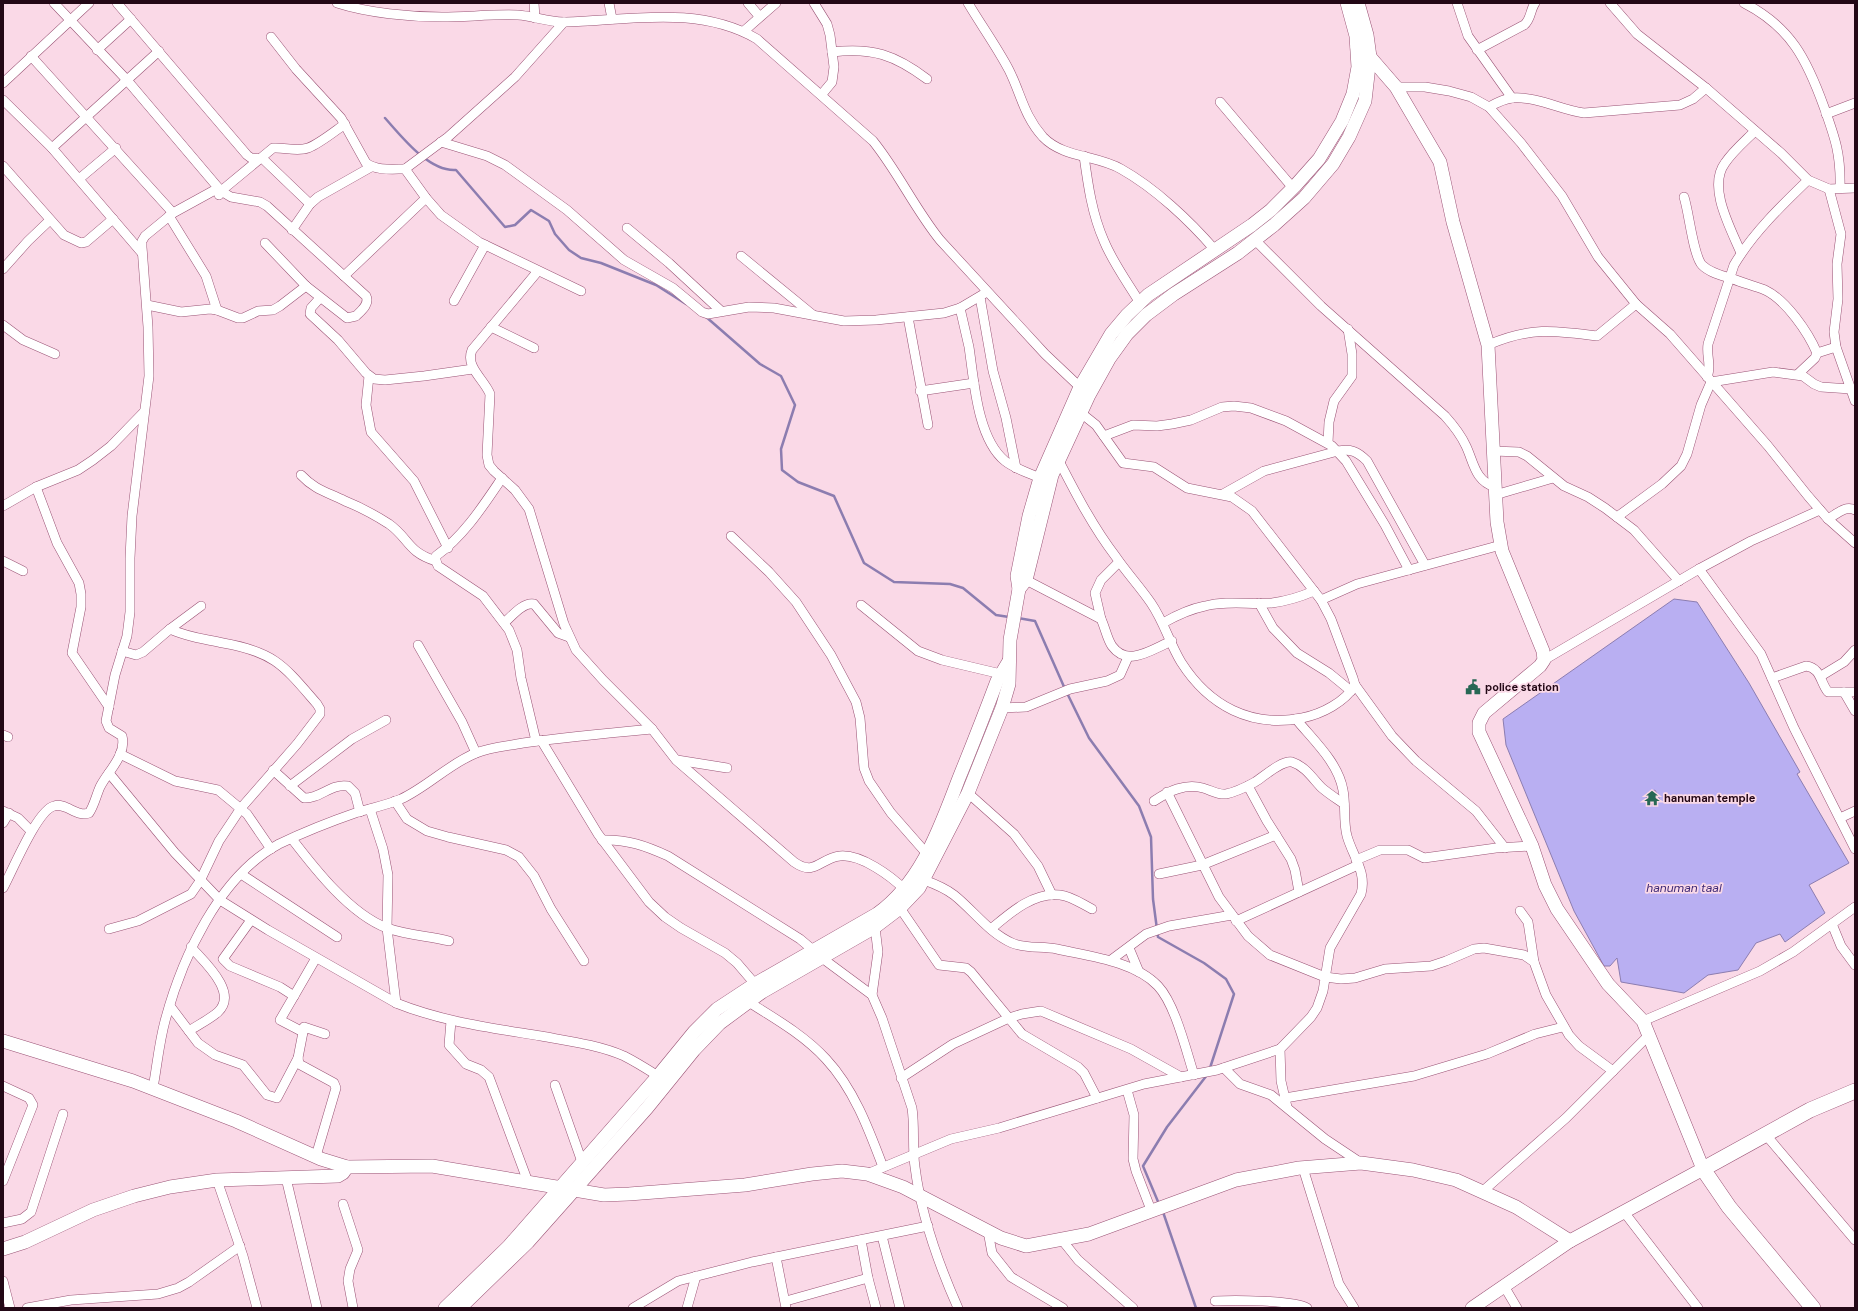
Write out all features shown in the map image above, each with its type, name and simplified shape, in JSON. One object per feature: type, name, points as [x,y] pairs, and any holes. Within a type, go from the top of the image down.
[{"type":"main road","points":[[1813,1308],[1729,1207],[1703,1169],[1810,1110],[1855,1091]]},
{"type":"street","points":[[54,3],[69,21],[126,80],[219,194]]},
{"type":"street","points":[[3,83],[89,3]]},
{"type":"street","points":[[117,3],[247,155],[251,158],[259,158],[268,163],[310,204]]},
{"type":"street","points":[[339,3],[367,11],[440,17],[518,15],[564,22],[681,17],[709,20],[744,31],[756,38],[822,94],[873,141],[885,156],[926,222],[984,295],[1084,391]]},
{"type":"street","points":[[534,3],[535,18]]},
{"type":"street","points":[[609,3],[612,19]]},
{"type":"street","points":[[748,3],[760,16]]},
{"type":"street","points":[[744,31],[776,3]]},
{"type":"street","points":[[814,3],[827,24],[832,52],[834,76],[832,82],[822,94]]},
{"type":"street","points":[[968,3],[1009,69],[1026,113],[1044,137],[1055,146],[1121,169],[1150,189],[1198,230],[1215,250]]},
{"type":"street","points":[[1101,619],[1022,584],[1017,576],[1029,516],[1040,478],[1111,334],[1140,303],[1186,268],[1252,225],[1293,188],[1319,159],[1342,121],[1353,94],[1358,67],[1356,36],[1347,3]]},
{"type":"street","points":[[460,1308],[528,1242],[566,1189],[582,1162],[658,1076],[694,1032],[717,1010],[755,984],[875,927],[900,908],[919,888],[968,793],[1002,708],[1009,684],[1011,635],[1016,606],[1052,475],[1081,413],[1084,391],[1109,360],[1127,334],[1146,315],[1174,294],[1255,240],[1274,225],[1304,198],[1333,164],[1349,137],[1366,101],[1370,56],[1367,35],[1358,3]]},
{"type":"street","points":[[1457,3],[1463,24],[1477,50],[1512,98]]},
{"type":"street","points":[[1477,50],[1528,22],[1532,7],[1535,3]]},
{"type":"street","points":[[1610,3],[1638,34],[1706,88],[1782,153],[1808,180],[1829,189],[1855,188]]},
{"type":"street","points":[[1744,3],[1762,12],[1776,22],[1799,50],[1808,64],[1840,156],[1840,188]]},
{"type":"street","points":[[97,50],[131,19]]},
{"type":"street","points":[[292,230],[310,204],[332,188],[371,167],[405,169],[441,142],[515,77],[564,22]]},
{"type":"street","points":[[271,37],[296,69],[345,124],[362,157],[371,167]]},
{"type":"street","points":[[1357,47],[1370,56],[1396,87],[1440,162],[1453,222],[1488,345],[1495,492],[1497,522],[1501,545],[1544,651],[1544,660]]},
{"type":"street","points":[[832,52],[867,50],[880,53],[916,71],[927,79]]},
{"type":"street","points":[[52,148],[159,51]]},
{"type":"street","points":[[31,56],[87,115],[171,214],[206,276],[217,310]]},
{"type":"street","points":[[1396,87],[1424,87],[1449,91],[1472,97],[1489,107],[1521,143],[1562,196],[1598,257],[1636,304],[1670,334],[1820,510],[1855,544]]},
{"type":"street","points":[[1489,107],[1512,98],[1524,98],[1570,112],[1584,113],[1680,105],[1693,99],[1706,88]]},
{"type":"street","points":[[3,100],[52,148],[142,253]]},
{"type":"street","points":[[1220,102],[1293,188]]},
{"type":"street","points":[[1826,114],[1855,102]]},
{"type":"street","points":[[219,194],[246,172],[259,158],[273,148],[284,147],[296,150],[308,148],[345,124]]},
{"type":"street","points":[[1741,253],[1724,210],[1718,189],[1718,175],[1725,162],[1755,131]]},
{"type":"street","points":[[441,142],[487,156],[505,164],[568,210],[624,260],[672,288],[702,312],[708,314],[749,307],[774,308],[844,321],[908,317],[944,313],[960,308],[984,295]]},
{"type":"street","points":[[79,179],[116,148]]},
{"type":"street","points":[[1084,156],[1096,220],[1104,241],[1140,303]]},
{"type":"street","points":[[3,166],[64,235],[81,243],[93,237],[113,219]]},
{"type":"street","points":[[405,169],[426,198],[441,215],[484,245],[581,291]]},
{"type":"street","points":[[1617,517],[1662,484],[1681,466],[1687,454],[1709,379],[1710,367],[1707,353],[1708,344],[1730,278],[1741,253],[1780,207],[1808,180]]},
{"type":"street","points":[[1829,189],[1841,234],[1838,264],[1838,299],[1834,332],[1836,348],[1855,401]]},
{"type":"street","points":[[3,888],[32,831],[53,806],[64,806],[81,814],[89,813],[101,786],[120,754],[123,740],[122,736],[106,725],[115,675],[127,636],[130,612],[132,516],[149,376],[147,305],[142,253],[142,241],[145,236],[171,214],[213,191],[231,197],[260,202],[344,276],[368,300],[367,304],[356,316],[347,318],[306,286],[265,243]]},
{"type":"street","points":[[1684,197],[1699,259],[1703,266],[1711,271],[1766,291],[1782,302],[1803,328],[1817,353]]},
{"type":"street","points":[[344,276],[426,198]]},
{"type":"street","points":[[3,269],[28,241],[50,220]]},
{"type":"street","points":[[627,228],[669,262],[721,311]]},
{"type":"street","points":[[1255,240],[1321,306],[1445,416],[1458,430],[1467,447],[1477,475],[1495,492]]},
{"type":"street","points":[[454,301],[484,245]]},
{"type":"street","points":[[741,256],[814,316]]},
{"type":"street","points":[[538,271],[472,350],[470,364],[490,394],[487,455],[489,465],[515,490],[529,509],[569,638],[576,650],[652,729],[676,760],[803,868],[811,868],[831,858],[842,856],[860,860],[878,868],[892,877],[905,890]]},
{"type":"street","points":[[147,305],[181,312],[210,309],[238,318],[243,318],[258,311],[273,310],[306,286]]},
{"type":"street","points":[[984,295],[993,371],[1006,418],[1016,468]]},
{"type":"street","points":[[320,298],[312,308],[310,314],[338,340],[369,376],[379,380],[385,380],[473,369]]},
{"type":"street","points":[[1488,345],[1507,337],[1537,330],[1570,332],[1597,336],[1636,304]]},
{"type":"street","points":[[960,308],[968,346],[978,409],[987,435],[1004,460],[1016,468],[1040,478]]},
{"type":"street","points":[[908,317],[920,391],[928,425]]},
{"type":"street","points":[[3,325],[23,340],[55,354]]},
{"type":"street","points":[[491,327],[534,348]]},
{"type":"street","points":[[1328,444],[1329,422],[1334,401],[1352,376],[1352,354],[1348,329]]},
{"type":"street","points":[[1817,353],[1836,348]]},
{"type":"street","points":[[1798,374],[1815,358],[1817,353]]},
{"type":"street","points":[[1709,379],[1773,372],[1798,374],[1822,387],[1851,388]]},
{"type":"street","points":[[369,376],[366,404],[371,432],[414,481],[448,548]]},
{"type":"street","points":[[920,391],[974,383]]},
{"type":"street","points":[[1104,436],[1132,424],[1157,426],[1172,424],[1191,420],[1222,407],[1234,406],[1251,408],[1286,421],[1338,451],[1365,490],[1409,570]]},
{"type":"street","points":[[3,506],[36,487],[78,470],[93,460],[111,446],[144,412]]},
{"type":"street","points":[[1081,413],[1096,425],[1123,463],[1154,467],[1187,488],[1232,497],[1252,512],[1321,600],[1331,619],[1353,688]]},
{"type":"street","points":[[1223,494],[1264,471],[1338,451],[1349,449],[1355,451],[1367,461],[1425,565]]},
{"type":"street","points":[[1493,452],[1519,452],[1527,456],[1564,486],[1588,497],[1617,517],[1634,530],[1679,581]]},
{"type":"street","points":[[1059,461],[1083,507],[1119,562],[1143,592],[1163,623],[1172,640],[1180,661],[1196,683],[1216,701],[1235,712],[1249,717],[1273,720],[1296,719],[1308,717],[1325,710],[1342,700],[1353,688]]},
{"type":"street","points":[[301,475],[317,489],[344,500],[390,524],[413,550],[426,558],[436,561]]},
{"type":"street","points":[[502,478],[468,525],[448,548],[436,556],[438,566],[475,589],[483,596],[504,623],[514,640],[539,741],[602,840],[649,902],[681,928],[726,953],[737,963],[755,984]]},
{"type":"street","points":[[1495,492],[1553,478]]},
{"type":"street","points":[[36,487],[57,543],[79,583],[81,607],[72,653],[109,707]]},
{"type":"street","points":[[1828,519],[1843,509],[1850,508],[1855,510]]},
{"type":"street","points":[[1472,1308],[1570,1241],[1703,1169],[1643,1021],[1608,984],[1573,935],[1557,909],[1545,885],[1532,846],[1483,744],[1479,732],[1479,723],[1484,713],[1540,666],[1544,660],[1699,569],[1750,541],[1820,510]]},
{"type":"street","points":[[731,536],[769,572],[796,602],[831,655],[856,702],[860,718],[864,768],[869,781],[891,813],[927,854]]},
{"type":"street","points":[[1321,600],[1357,584],[1501,545]]},
{"type":"street","points":[[3,562],[23,571]]},
{"type":"street","points":[[1119,562],[1101,580],[1094,593],[1101,619],[1111,645],[1118,653],[1128,657],[1138,655],[1172,640]]},
{"type":"street","points":[[1699,569],[1761,654],[1794,728],[1855,849]]},
{"type":"street","points":[[1163,623],[1183,612],[1206,605],[1291,600],[1314,591]]},
{"type":"street","points":[[504,623],[524,606],[529,603],[534,604],[558,633],[569,638]]},
{"type":"street","points":[[1259,603],[1273,628],[1297,653],[1353,688],[1392,736],[1416,761],[1476,811],[1505,848]]},
{"type":"street","points":[[861,605],[918,651],[942,660],[1002,674]]},
{"type":"street","points":[[122,651],[139,655],[201,606]]},
{"type":"street","points":[[109,929],[138,921],[191,894],[200,881],[219,841],[241,808],[317,720],[320,709],[285,668],[259,651],[183,634],[170,629]]},
{"type":"street","points":[[418,645],[462,722],[476,753]]},
{"type":"street","points":[[1821,676],[1844,662],[1855,650]]},
{"type":"street","points":[[1002,708],[1026,707],[1070,689],[1106,681],[1120,675],[1128,657]]},
{"type":"street","points":[[445,1308],[647,1108],[694,1050],[720,1023],[747,1001],[891,905],[905,890],[927,854],[1002,674],[1010,660]]},
{"type":"street","points":[[1772,678],[1806,666],[1815,669],[1821,676],[1828,692],[1855,692]]},
{"type":"street","points":[[1844,692],[1855,711]]},
{"type":"street","points":[[867,1174],[951,1139],[999,1128],[1144,1084],[1221,1069],[1280,1049],[1311,1017],[1317,1008],[1323,991],[1330,948],[1361,894],[1363,876],[1347,835],[1344,791],[1341,780],[1328,757],[1296,719]]},
{"type":"street","points":[[290,786],[352,739],[386,720]]},
{"type":"street","points":[[153,1088],[165,1021],[191,947],[220,900],[241,874],[271,849],[360,812],[395,802],[476,753],[487,749],[539,741],[652,729]]},
{"type":"street","points":[[120,754],[175,781],[218,790],[248,814],[271,849]]},
{"type":"street","points":[[676,760],[726,768]]},
{"type":"street","points":[[1154,801],[1168,792],[1190,786],[1226,794],[1248,786],[1281,764],[1293,762],[1305,770],[1322,788],[1344,804]]},
{"type":"street","points":[[273,770],[299,794],[308,798],[335,786],[348,786],[355,793],[360,812]]},
{"type":"street","points":[[109,773],[200,881],[220,900],[251,920],[396,1003],[418,1012],[451,1020],[564,1040],[610,1052],[623,1056],[658,1076]]},
{"type":"street","points":[[1248,786],[1295,870],[1299,892]]},
{"type":"street","points":[[1168,792],[1219,897],[1234,918],[1259,947],[1270,956],[1325,977],[1341,979],[1355,978],[1385,969],[1431,966],[1474,948],[1484,948],[1524,955],[1534,962]]},
{"type":"street","points":[[968,793],[1014,834],[1038,866],[1052,895]]},
{"type":"street","points":[[395,802],[407,818],[427,831],[506,850],[519,857],[534,876],[551,909],[584,961]]},
{"type":"street","points":[[370,809],[383,849],[388,875],[387,928],[396,1003]]},
{"type":"street","points":[[1840,818],[1855,811]]},
{"type":"street","points":[[3,823],[6,812],[32,831]]},
{"type":"street","points":[[1158,874],[1202,864],[1276,835]]},
{"type":"street","points":[[292,839],[325,879],[348,902],[367,918],[387,928],[449,941]]},
{"type":"street","points":[[602,840],[622,840],[645,845],[668,856],[800,939],[872,995],[882,1018],[912,1108],[914,1123],[914,1154],[920,1195],[945,1280],[958,1308]]},
{"type":"street","points":[[1111,960],[1146,934],[1169,926],[1234,918],[1299,892],[1380,850],[1408,850],[1424,858],[1532,846]]},
{"type":"street","points":[[241,874],[338,937]]},
{"type":"street","points":[[924,880],[943,888],[954,895],[1003,939],[1013,944],[1049,947],[1111,960],[1139,972],[1157,985],[1163,993],[1196,1074]]},
{"type":"street","points":[[991,929],[1018,907],[1038,898],[1052,895],[1069,897],[1092,909]]},
{"type":"street","points":[[900,908],[934,960],[943,966],[966,968],[971,972],[1022,1034],[1068,1061],[1084,1073],[1097,1098]]},
{"type":"street","points":[[1643,1021],[1760,971],[1793,952],[1855,908]]},
{"type":"street","points":[[1520,911],[1528,922],[1534,962],[1546,995],[1563,1027],[1579,1046],[1613,1071]]},
{"type":"street","points":[[251,920],[223,959],[230,966],[280,987],[294,996]]},
{"type":"street","points":[[1832,924],[1841,946],[1855,965]]},
{"type":"street","points":[[872,995],[878,952],[875,927]]},
{"type":"street","points":[[189,1031],[218,1011],[224,1002],[224,989],[216,976],[191,947]]},
{"type":"street","points":[[1129,948],[1139,972]]},
{"type":"street","points":[[304,1032],[280,1020],[316,958]]},
{"type":"street","points":[[747,1001],[782,1022],[826,1058],[837,1072],[866,1122],[883,1167]]},
{"type":"street","points":[[170,1006],[198,1043],[215,1055],[243,1065],[267,1095],[277,1098],[298,1058],[304,1027],[325,1034]]},
{"type":"street","points":[[901,1078],[953,1044],[1009,1018],[1033,1011],[1048,1014],[1131,1049],[1181,1077]]},
{"type":"street","points":[[451,1020],[448,1045],[466,1064],[481,1070],[489,1076],[528,1182]]},
{"type":"street","points":[[1286,1102],[1414,1076],[1487,1054],[1535,1034],[1563,1027]]},
{"type":"street","points":[[1483,1191],[1566,1118],[1649,1035]]},
{"type":"street","points":[[3,1041],[153,1088],[236,1120],[316,1156],[347,1167],[432,1166],[604,1194],[629,1194],[745,1185],[812,1174],[842,1171],[867,1174],[903,1187],[1001,1238],[1026,1246],[1089,1234],[1236,1180],[1303,1168],[1361,1163],[1413,1170],[1456,1180],[1516,1207],[1570,1241]]},
{"type":"street","points":[[1280,1049],[1281,1081],[1286,1102]]},
{"type":"street","points":[[298,1058],[300,1064],[334,1082],[336,1088],[316,1156]]},
{"type":"street","points":[[1221,1069],[1240,1084],[1263,1090],[1286,1102],[1325,1139],[1361,1163]]},
{"type":"street","points":[[555,1084],[582,1162]]},
{"type":"street","points":[[3,1086],[29,1098],[33,1105],[3,1181]]},
{"type":"street","points":[[1127,1090],[1134,1115],[1133,1159],[1160,1208]]},
{"type":"street","points":[[3,1223],[22,1219],[31,1212],[63,1114]]},
{"type":"street","points":[[1766,1135],[1855,1240]]},
{"type":"street","points":[[3,1249],[25,1242],[93,1210],[170,1186],[217,1180],[338,1176],[343,1173],[347,1167]]},
{"type":"street","points":[[1303,1168],[1339,1284],[1354,1308]]},
{"type":"street","points":[[286,1178],[317,1308]]},
{"type":"street","points":[[217,1180],[240,1246],[257,1308]]},
{"type":"street","points":[[343,1204],[358,1250],[350,1269],[348,1281],[353,1308]]},
{"type":"street","points":[[1624,1212],[1698,1308]]},
{"type":"street","points":[[633,1308],[678,1281],[776,1257],[928,1226]]},
{"type":"street","points":[[988,1231],[992,1254],[1011,1277],[1064,1308]]},
{"type":"street","points":[[882,1236],[900,1308]]},
{"type":"street","points":[[862,1240],[868,1278],[876,1308]]},
{"type":"street","points":[[1062,1240],[1078,1260],[1133,1308]]},
{"type":"street","points":[[28,1308],[158,1294],[178,1288],[240,1246]]},
{"type":"street","points":[[776,1257],[786,1305],[868,1278]]},
{"type":"street","points":[[687,1308],[696,1276]]},
{"type":"street","points":[[3,1281],[10,1308]]},
{"type":"street","points":[[1504,1286],[1517,1308]]},
{"type":"street","points":[[1215,1301],[1234,1300],[1295,1304],[1307,1308]]},
{"type":"water","name":"hanuman taal","points":[[1674,599],[1697,602],[1749,683],[1800,772],[1797,774],[1849,863],[1809,885],[1825,913],[1785,942],[1780,934],[1756,943],[1738,970],[1708,975],[1684,993],[1621,982],[1617,958],[1610,966],[1604,966],[1574,911],[1506,745],[1503,719]],"holes":[[[1655,790],[1660,800],[1650,805],[1645,795]]]},
{"type":"waterway","points":[[385,118],[408,143],[426,159],[446,169],[456,170],[505,227],[515,225],[531,210],[549,221],[555,234],[569,250],[581,258],[601,263],[656,285],[686,304]]},
{"type":"waterway","points":[[705,316],[760,364],[781,376],[795,405],[781,449],[782,470],[798,482],[834,496],[864,563],[894,582],[950,584],[963,588],[996,615],[1009,617]]},
{"type":"waterway","points":[[1018,618],[1035,621],[1065,689]]},
{"type":"waterway","points":[[1067,693],[1089,738],[1139,806],[1151,837],[1153,899],[1158,937],[1204,963],[1226,979],[1234,994],[1210,1068]]},
{"type":"waterway","points":[[1159,1204],[1143,1166],[1167,1127],[1207,1075]]},
{"type":"waterway","points":[[1163,1212],[1196,1308]]},
{"type":"place","name":"police station","points":[[1473,687]]},
{"type":"place","name":"hanuman temple","points":[[1652,798]]}]
